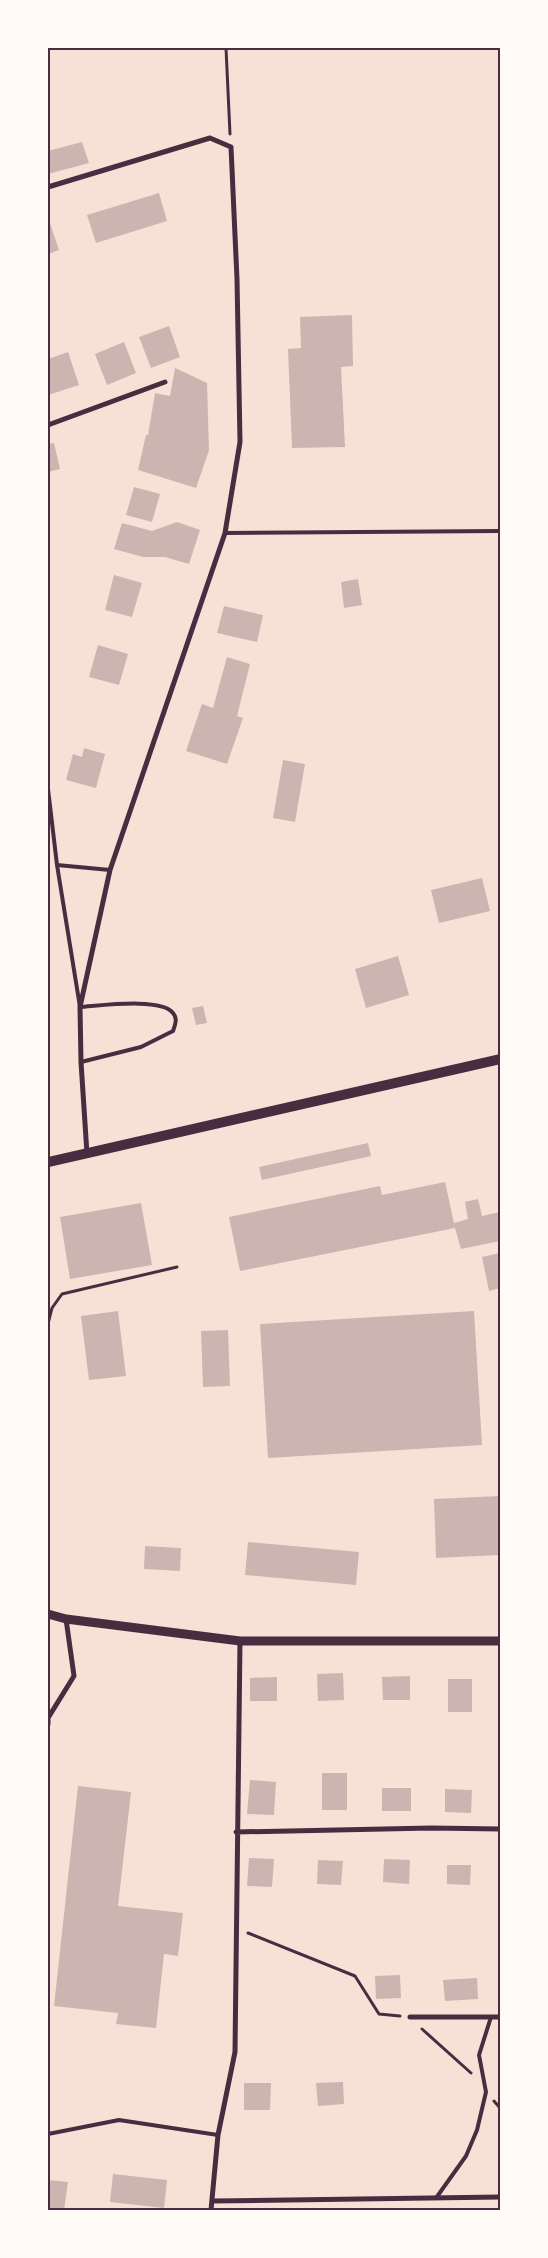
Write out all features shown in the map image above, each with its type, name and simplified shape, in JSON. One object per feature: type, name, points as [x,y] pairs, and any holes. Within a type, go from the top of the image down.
[{"type":"main road","points":[[48,1162],[500,1059]]},
{"type":"street","points":[[48,187],[210,138],[231,147],[237,279],[240,442],[226,533],[110,870],[80,1007],[81,1062],[87,1154]]},
{"type":"street","points":[[48,425],[165,382]]},
{"type":"street","points":[[48,1614],[66,1619],[240,1641],[500,1641]]},
{"type":"street","points":[[48,1724],[48,1718],[74,1676],[66,1619]]},
{"type":"street","points":[[211,2210],[218,2135],[235,2052],[236,1832],[240,1641]]},
{"type":"street","points":[[236,1832],[431,1828],[500,1829]]},
{"type":"street","points":[[410,2017],[500,2017]]},
{"type":"street","points":[[212,2201],[500,2197]]},
{"type":"lane","points":[[226,533],[500,531]]},
{"type":"lane","points":[[48,789],[57,865],[80,1007],[146,1004],[160,1006],[166,1007],[174,1013],[176,1022],[173,1031],[154,1042],[111,1056],[81,1062]]},
{"type":"lane","points":[[57,865],[110,870]]},
{"type":"lane","points":[[436,2198],[466,2156],[477,2130],[486,2092],[479,2055],[482,2038],[491,2017]]},
{"type":"lane","points":[[48,2134],[119,2120],[218,2135]]},
{"type":"path","points":[[226,48],[231,147]]},
{"type":"path","points":[[48,1324],[52,1308],[62,1294],[177,1267]]},
{"type":"path","points":[[236,1929],[355,1976],[380,2014],[410,2017],[477,2079],[500,2108]]},
{"type":"building","points":[[82,142],[89,163],[48,174],[48,151]]},
{"type":"building","points":[[159,193],[167,221],[96,243],[87,215]]},
{"type":"building","points":[[50,223],[59,250],[48,254],[48,224]]},
{"type":"building","points":[[352,315],[353,366],[341,367],[345,447],[292,448],[288,349],[301,348],[300,317]]},
{"type":"building","points":[[169,326],[180,357],[151,368],[139,337]]},
{"type":"building","points":[[124,342],[136,373],[107,385],[95,354]]},
{"type":"building","points":[[68,352],[79,385],[48,395],[48,359]]},
{"type":"building","points":[[175,368],[207,383],[209,450],[196,488],[138,470],[146,435],[148,435],[155,393],[170,396]]},
{"type":"building","points":[[54,443],[60,469],[48,472],[48,444]]},
{"type":"building","points":[[134,487],[160,494],[152,522],[126,515]]},
{"type":"building","points":[[177,522],[200,530],[189,564],[165,557],[143,557],[114,549],[122,523],[152,531]]},
{"type":"building","points":[[114,575],[142,583],[132,617],[105,610]]},
{"type":"building","points":[[358,579],[362,605],[344,608],[341,582]]},
{"type":"building","points":[[224,606],[263,615],[257,642],[217,633]]},
{"type":"building","points":[[98,645],[128,654],[119,685],[89,677]]},
{"type":"building","points":[[227,657],[250,664],[237,716],[243,718],[227,764],[186,751],[202,704],[213,708]]},
{"type":"building","points":[[84,748],[105,754],[96,788],[66,780],[73,754],[82,757]]},
{"type":"building","points":[[283,760],[305,764],[295,822],[273,818]]},
{"type":"building","points":[[482,878],[490,911],[439,923],[431,890]]},
{"type":"building","points":[[398,956],[409,995],[366,1008],[355,969]]},
{"type":"building","points":[[203,1006],[207,1023],[196,1025],[192,1008]]},
{"type":"building","points":[[368,1143],[371,1156],[262,1180],[259,1167]]},
{"type":"building","points":[[445,1182],[454,1223],[468,1219],[465,1202],[478,1199],[482,1216],[500,1212],[500,1241],[461,1249],[455,1228],[240,1271],[229,1217],[380,1186],[382,1195]]},
{"type":"building","points":[[141,1203],[152,1265],[70,1279],[60,1217]]},
{"type":"building","points":[[500,1253],[500,1288],[489,1291],[482,1257]]},
{"type":"building","points":[[118,1311],[126,1376],[89,1380],[81,1316]]},
{"type":"building","points":[[474,1311],[482,1445],[268,1458],[260,1324]]},
{"type":"building","points":[[228,1330],[230,1386],[203,1387],[201,1331]]},
{"type":"building","points":[[500,1496],[500,1555],[436,1558],[434,1499]]},
{"type":"building","points":[[248,1542],[359,1552],[356,1585],[245,1575]]},
{"type":"building","points":[[145,1546],[181,1548],[180,1571],[144,1569]]},
{"type":"building","points":[[343,1673],[344,1700],[318,1701],[317,1674]]},
{"type":"building","points":[[410,1676],[410,1700],[383,1700],[382,1677]]},
{"type":"building","points":[[277,1677],[277,1701],[250,1701],[250,1678]]},
{"type":"building","points":[[448,1679],[472,1679],[472,1712],[448,1712]]},
{"type":"building","points":[[322,1773],[347,1773],[347,1810],[322,1810]]},
{"type":"building","points":[[250,1780],[276,1782],[274,1815],[247,1814]]},
{"type":"building","points":[[78,1786],[131,1792],[118,1906],[183,1913],[178,1956],[164,1954],[156,2028],[116,2024],[118,2013],[54,2006]]},
{"type":"building","points":[[382,1788],[411,1788],[411,1811],[382,1811]]},
{"type":"building","points":[[445,1789],[472,1790],[471,1813],[445,1812]]},
{"type":"building","points":[[249,1858],[274,1859],[272,1887],[247,1886]]},
{"type":"building","points":[[384,1859],[410,1860],[409,1884],[383,1882]]},
{"type":"building","points":[[318,1860],[343,1861],[341,1885],[317,1884]]},
{"type":"building","points":[[447,1865],[471,1865],[470,1885],[447,1884]]},
{"type":"building","points":[[400,1975],[401,1998],[376,1999],[375,1976]]},
{"type":"building","points":[[477,1978],[478,1999],[445,2001],[443,1980]]},
{"type":"building","points":[[343,2082],[344,2104],[318,2106],[316,2083]]},
{"type":"building","points":[[244,2083],[271,2083],[270,2110],[244,2110]]},
{"type":"building","points":[[113,2174],[167,2180],[164,2208],[110,2202]]},
{"type":"building","points":[[48,2180],[68,2182],[64,2210],[48,2210]]}]
